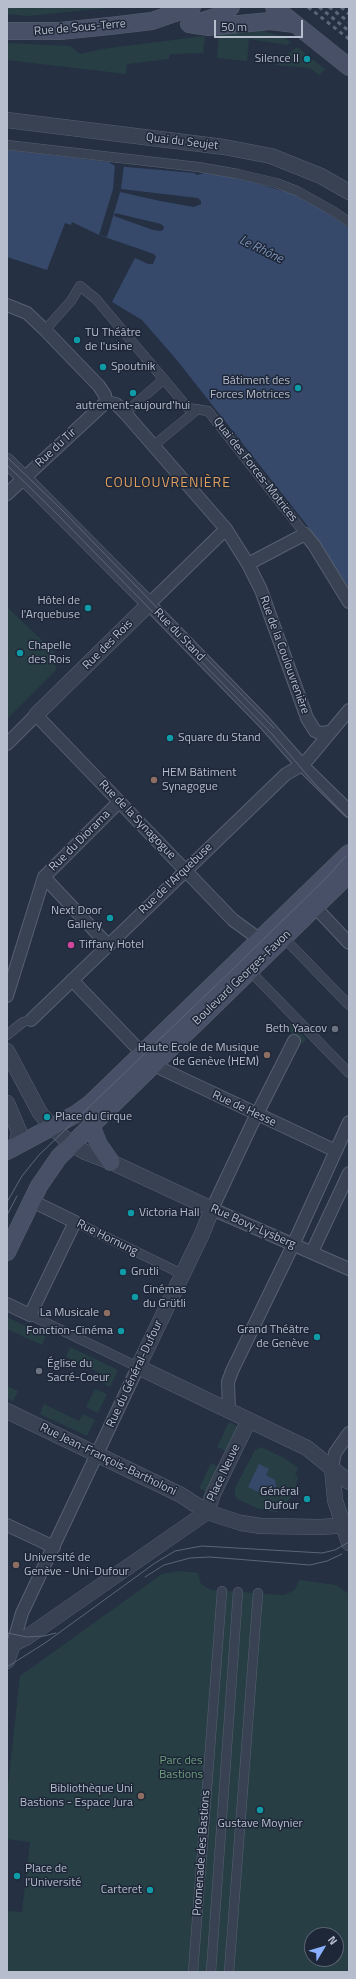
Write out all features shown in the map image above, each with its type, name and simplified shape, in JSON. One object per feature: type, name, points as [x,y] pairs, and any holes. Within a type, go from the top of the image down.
[{"type":"main road","name":"Rue de Sous-Terre","points":[[7,31],[60,31],[152,21],[186,12],[209,20],[231,7]]},
{"type":"main road","points":[[274,7],[349,67]]},
{"type":"main road","points":[[186,12],[209,28],[270,21],[295,24]]},
{"type":"main road","name":"Boulevard Georges-Favon","points":[[7,1252],[32,1201],[51,1168],[71,1144],[91,1125],[148,1058],[259,939],[349,853]]},
{"type":"main road","name":"Boulevard Georges-Favon","points":[[12,1148],[83,1110],[148,1058],[250,971],[314,907],[348,877]]},
{"type":"main road","points":[[91,1125],[99,1145],[111,1162]]},
{"type":"street","name":"Quai du Seujet","points":[[7,120],[224,147],[270,156],[316,173],[349,192]]},
{"type":"street","points":[[7,145],[198,167],[238,174],[269,181],[297,191],[315,200],[349,222]]},
{"type":"street","name":"Quai des Forces-Motrices","points":[[45,330],[71,301],[80,286],[96,299],[188,408],[208,411],[314,545],[349,602]]},
{"type":"street","points":[[7,305],[27,313],[45,330],[99,386],[105,395],[106,402]]},
{"type":"street","points":[[126,413],[164,379]]},
{"type":"street","name":"Rue de la Coulouvrenière","points":[[106,402],[116,404],[126,413],[226,529],[248,564],[261,590],[307,718],[315,731],[320,733],[330,732]]},
{"type":"street","name":"Rue du Tir","points":[[7,494],[106,402]]},
{"type":"street","points":[[154,446],[198,409]]},
{"type":"street","name":"Rue du Stand","points":[[7,461],[264,722],[302,765],[349,811]]},
{"type":"street","name":"Rue des Rois","points":[[7,744],[226,529]]},
{"type":"street","points":[[248,564],[305,534]]},
{"type":"street","name":"Rue de l'Arquebuse","points":[[7,1035],[23,1022],[31,1020],[286,774],[302,765],[345,714]]},
{"type":"street","name":"Rue de la Synagogue","points":[[36,715],[233,920],[259,939]]},
{"type":"street","name":"Rue du Diorama","points":[[7,996],[44,877],[119,802]]},
{"type":"street","points":[[44,877],[108,945]]},
{"type":"street","points":[[314,907],[349,943]]},
{"type":"street","points":[[284,938],[349,1005]]},
{"type":"street","points":[[250,971],[349,1073]]},
{"type":"street","name":"Rue de Hesse","points":[[72,980],[148,1058],[164,1070],[336,1151]]},
{"type":"street","name":"Rue du Général-Dufour","points":[[9,1644],[22,1613],[212,1209],[257,1114],[294,1041]]},
{"type":"street","points":[[7,1051],[40,1113],[52,1127],[71,1144]]},
{"type":"street","points":[[7,1103],[19,1131],[12,1148]]},
{"type":"street","points":[[229,1410],[228,1382],[349,1122]]},
{"type":"street","name":"Rue Bovy-Lysberg","points":[[71,1144],[85,1152],[111,1162],[212,1209],[349,1269]]},
{"type":"street","points":[[312,1252],[349,1173]]},
{"type":"street","name":"Rue Hornung","points":[[32,1201],[182,1274]]},
{"type":"street","points":[[30,1315],[75,1222]]},
{"type":"street","points":[[7,1304],[307,1448],[349,1482]]},
{"type":"street","name":"Rue Jean-François-Bartholoni","points":[[7,1411],[181,1495],[207,1512]]},
{"type":"street","name":"Place Neuve","points":[[249,1420],[207,1512],[241,1523],[261,1526],[346,1525]]},
{"type":"street","points":[[349,1433],[335,1453],[332,1468],[334,1492],[346,1525],[349,1543]]},
{"type":"street","points":[[7,1661],[9,1644],[27,1637],[207,1512]]},
{"type":"street","points":[[7,1525],[54,1547]]},
{"type":"street","name":"Promenade des Bastions","points":[[193,1972],[222,1591]]},
{"type":"street","name":"Promenade des Bastions","points":[[211,1972],[238,1592]]},
{"type":"street","points":[[229,1972],[258,1593]]},
{"type":"green space","points":[[7,7],[118,7],[28,16],[7,14]]},
{"type":"green space","points":[[260,30],[281,36],[291,42],[287,45],[249,39],[247,61],[217,58],[219,34]]},
{"type":"green space","points":[[205,36],[203,53],[170,54],[169,59],[127,64],[126,74],[7,60],[7,43],[70,46],[80,54],[102,49]]},
{"type":"green space","points":[[297,47],[325,69],[319,75],[310,68],[275,65]]},
{"type":"green space","points":[[7,607],[54,652],[56,670],[7,719]]},
{"type":"green space","points":[[291,1023],[306,1039],[303,1044],[288,1029]]},
{"type":"green space","points":[[7,1317],[46,1336],[42,1345],[7,1329]]},
{"type":"green space","points":[[70,1347],[118,1370],[110,1387],[99,1381],[102,1374],[66,1357]]},
{"type":"green space","points":[[7,1386],[18,1391],[13,1401],[7,1398]]},
{"type":"green space","points":[[95,1389],[107,1394],[98,1413],[86,1407]]},
{"type":"green space","points":[[44,1404],[79,1421],[83,1414],[95,1420],[87,1436],[40,1414]]},
{"type":"green space","points":[[229,1422],[239,1427],[228,1452],[217,1447]]},
{"type":"green space","points":[[261,1447],[284,1458],[298,1468],[295,1475],[298,1477],[294,1493],[283,1508],[280,1506],[277,1512],[259,1509],[237,1499],[235,1494],[235,1488],[255,1450]],"holes":[[[259,1465],[266,1475],[275,1482],[271,1490],[261,1485]]]},
{"type":"green space","points":[[211,1463],[221,1468],[209,1493],[199,1488]]},
{"type":"green space","name":"Parc des Bastions","points":[[180,1571],[198,1573],[201,1584],[211,1590],[284,1595],[295,1590],[299,1580],[336,1585],[349,1594],[349,1972],[7,1972],[7,1911],[22,1912],[30,1842],[7,1839],[7,1795],[20,1676],[162,1574]]},
{"type":"water","name":"Le Rhône","points":[[7,150],[109,162],[115,166],[194,173],[197,175],[205,173],[243,179],[292,194],[314,204],[349,228],[349,588],[306,524],[176,359],[142,320],[112,302],[135,258],[148,264],[153,264],[156,257],[154,254],[99,235],[72,222],[71,225],[65,223],[47,270],[7,257]],"holes":[[[121,189],[198,198],[201,201],[201,204],[194,207],[160,201],[120,192]],[[115,213],[161,224],[164,227],[163,230],[160,231],[153,230],[114,216]]]},
{"type":"water","points":[[259,1464],[269,1469],[266,1475],[275,1480],[276,1487],[271,1490],[261,1485],[258,1492],[248,1487]]},
{"type":"pier","points":[[115,164],[124,165],[121,189],[107,237],[99,235],[113,189]]},
{"type":"tram line","points":[[7,457],[63,511],[274,728]]},
{"type":"tram line","points":[[7,465],[58,515],[273,735],[313,782],[349,819]]},
{"type":"tram line","points":[[7,1202],[22,1176],[39,1155],[234,968],[328,876],[346,856]]},
{"type":"tram line","points":[[7,1215],[17,1196]]},
{"type":"tram line","points":[[7,1667],[45,1643],[155,1563],[175,1551],[202,1546],[322,1553],[335,1550],[349,1542]]},
{"type":"tram line","points":[[145,1577],[164,1565],[190,1558],[210,1557],[310,1565],[327,1561],[342,1554]]},
{"type":"tram line","points":[[7,1633],[27,1637],[44,1636],[56,1633]]},
{"type":"railway","points":[[308,7],[349,39]]},
{"type":"railway","points":[[319,7],[349,31]]},
{"type":"railway","points":[[329,7],[349,22]]},
{"type":"railway","points":[[341,7],[349,14]]},
{"type":"place","name":"Silence II","points":[[307,59]]},
{"type":"place","name":"TU Théâtre de l'usine","points":[[77,340]]},
{"type":"place","name":"Spoutnik","points":[[103,367]]},
{"type":"place","name":"Bâtiment des Forces Motrices","points":[[298,388]]},
{"type":"place","name":"autrement-aujourd'hui","points":[[133,393]]},
{"type":"place","name":"Hôtel de l'Arquebuse","points":[[88,608]]},
{"type":"place","name":"Chapelle des Rois","points":[[20,653]]},
{"type":"place","name":"Square du Stand","points":[[170,738]]},
{"type":"place","name":"HEM Bâtiment Synagogue","points":[[154,780]]},
{"type":"place","name":"Next Door Gallery","points":[[110,918]]},
{"type":"place","name":"Tiffany Hotel","points":[[71,945]]},
{"type":"place","name":"Beth Yaacov","points":[[335,1029]]},
{"type":"place","name":"Haute Ecole de Musique de Genève (HEM)","points":[[267,1055]]},
{"type":"place","name":"Place du Cirque","points":[[47,1117]]},
{"type":"place","name":"Victoria Hall","points":[[131,1213]]},
{"type":"place","name":"Grutli","points":[[123,1272]]},
{"type":"place","name":"Cinémas du Grütli","points":[[135,1297]]},
{"type":"place","name":"La Musicale","points":[[107,1313]]},
{"type":"place","name":"Fonction-Cinéma","points":[[121,1331]]},
{"type":"place","name":"Grand Théâtre de Genève","points":[[317,1337]]},
{"type":"place","name":"Église du Sacré-Coeur","points":[[39,1371]]},
{"type":"place","name":"Général Dufour","points":[[307,1499]]},
{"type":"place","name":"Université de Genève - Uni-Dufour","points":[[16,1565]]},
{"type":"place","name":"Bibliothèque Uni Bastions - Espace Jura","points":[[141,1796]]},
{"type":"place","name":"Gustave Moynier","points":[[260,1810]]},
{"type":"place","name":"Place de l'Université","points":[[17,1876]]},
{"type":"place","name":"Carteret","points":[[150,1890]]},
{"type":"district","name":"COULOUVRENIÈRE","points":[[168,484]]}]
